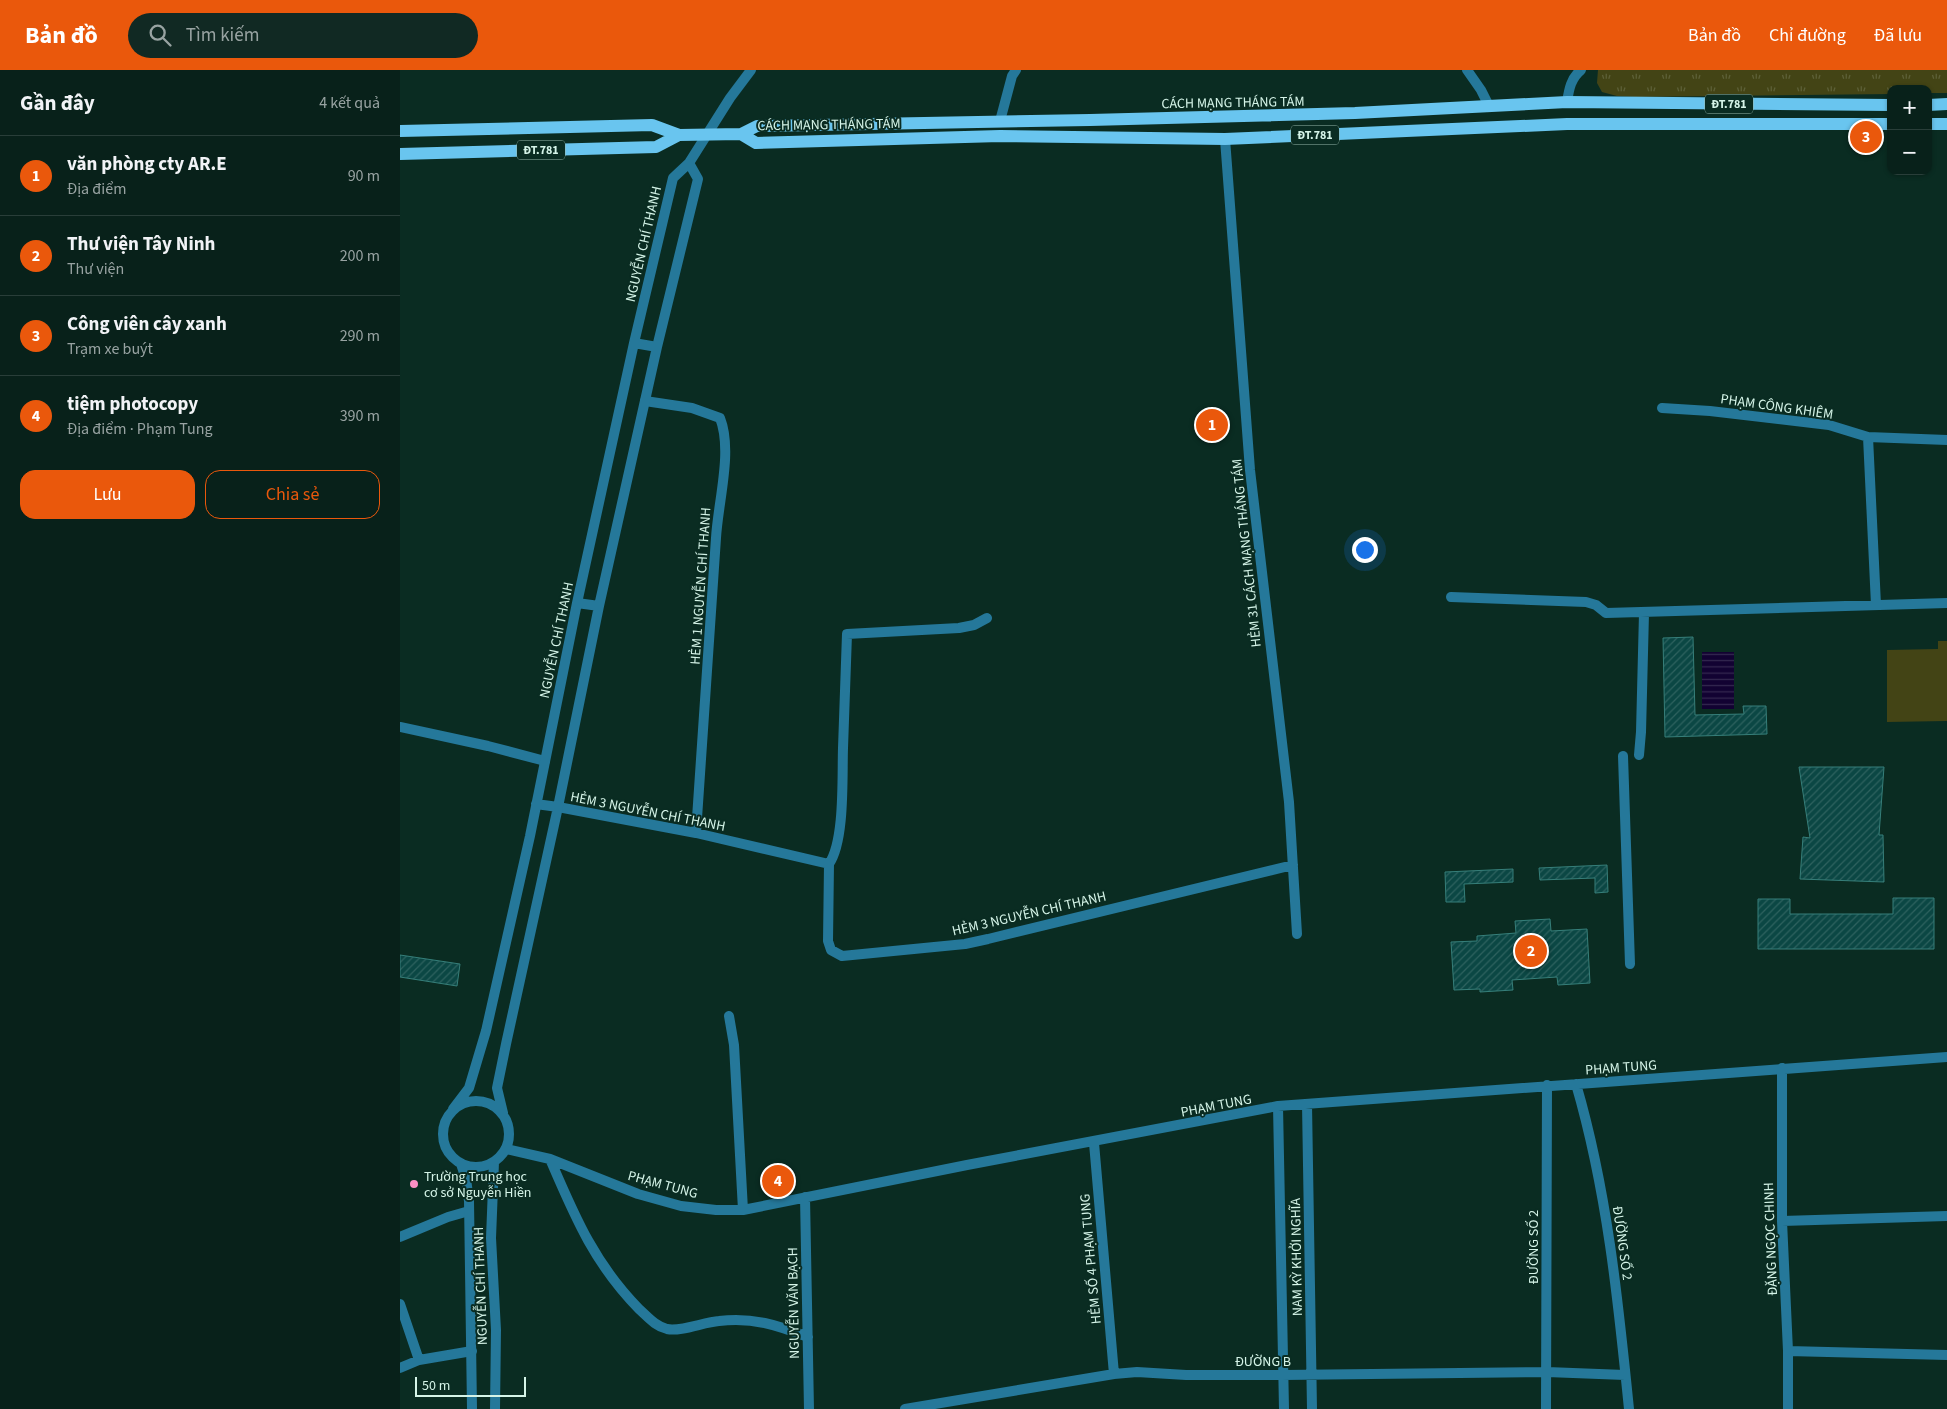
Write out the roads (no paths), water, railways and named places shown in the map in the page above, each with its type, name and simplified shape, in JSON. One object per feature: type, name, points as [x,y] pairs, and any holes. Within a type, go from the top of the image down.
[{"type":"main road","name":"CÁCH MẠNG THÁNG TÁM","points":[[741,134],[757,126],[1298,115],[1567,102],[1887,105]]},
{"type":"main road","points":[[1567,102],[1567,124]]},
{"type":"main road","points":[[1932,105],[1947,104]]},
{"type":"main road","points":[[1489,106],[1491,127]]},
{"type":"main road","points":[[1298,115],[1299,136]]},
{"type":"main road","points":[[1000,121],[1000,136]]},
{"type":"main road","name":"CÁCH MẠNG THÁNG TÁM","points":[[741,134],[756,143],[1000,136],[1225,139],[1567,124],[1887,124]]},
{"type":"main road","points":[[1932,124],[1947,124]]},
{"type":"main road","name":"ĐT.781","points":[[400,131],[652,125],[679,135]]},
{"type":"main road","points":[[679,135],[741,134]]},
{"type":"main road","name":"ĐT.781","points":[[400,154],[656,147],[679,135]]},
{"type":"street","name":"NGUYỄN CHÍ THANH","points":[[453,1109],[470,1088],[486,1031],[634,343],[673,178],[689,163],[730,98],[751,70]]},
{"type":"street","points":[[1000,121],[1012,76],[1016,70]]},
{"type":"street","points":[[1467,70],[1481,90],[1489,106]]},
{"type":"street","points":[[1567,102],[1570,86],[1575,75],[1581,70]]},
{"type":"street","name":"HẺM 31 CÁCH MẠNG THÁNG TÁM","points":[[1225,139],[1250,470],[1289,802],[1298,934]]},
{"type":"street","points":[[503,1113],[492,1104],[479,1100],[465,1102],[453,1109],[445,1119],[442,1132],[444,1145],[451,1156],[461,1164],[472,1167],[483,1166],[494,1162],[501,1156],[510,1136],[497,1088],[558,807],[599,606],[657,347],[698,178],[689,163]]},
{"type":"street","points":[[634,343],[657,347]]},
{"type":"street","name":"HẺM 1 NGUYỄN CHÍ THANH","points":[[645,401],[692,408],[720,418],[724,429],[724,463],[716,537],[696,833]]},
{"type":"street","name":"PHẠM CÔNG KHIÊM","points":[[1662,408],[1710,411],[1829,425],[1868,437],[1947,440]]},
{"type":"street","points":[[1868,437],[1876,604]]},
{"type":"street","points":[[1451,597],[1586,602],[1596,605],[1606,613],[1947,603]]},
{"type":"street","points":[[577,604],[599,606]]},
{"type":"street","points":[[1639,755],[1644,613]]},
{"type":"street","points":[[829,864],[834,858],[838,842],[847,634],[960,628],[974,625],[987,618]]},
{"type":"street","points":[[400,727],[488,746],[545,761]]},
{"type":"street","points":[[1623,756],[1630,964]]},
{"type":"street","name":"HẺM 3 NGUYỄN CHÍ THANH","points":[[536,804],[696,833],[829,864],[828,941],[831,950],[842,956],[965,944],[1294,865]]},
{"type":"street","points":[[729,1016],[734,1045],[743,1210]]},
{"type":"street","name":"PHẠM TUNG","points":[[506,1148],[550,1159],[638,1194],[681,1206],[716,1210],[743,1210],[1278,1106],[1947,1057]]},
{"type":"street","name":"ĐẶNG NGỌC CHINH","points":[[1782,1068],[1782,1221],[1788,1351],[1788,1409]]},
{"type":"street","name":"ĐƯỜNG SỐ 2","points":[[1576,1084],[1589,1128],[1609,1230],[1629,1409]]},
{"type":"street","name":"ĐƯỜNG SỐ 2","points":[[1546,1409],[1547,1085]]},
{"type":"street","name":"NAM KỲ KHỞI NGHĨA","points":[[1307,1104],[1312,1409]]},
{"type":"street","name":"NAM KỲ KHỞI NGHĨA","points":[[1278,1106],[1284,1409]]},
{"type":"street","name":"HẺM SỐ 4 PHẠM TUNG","points":[[1094,1142],[1114,1374]]},
{"type":"street","points":[[550,1159],[572,1211],[595,1255],[625,1294],[655,1324],[668,1329],[719,1321],[750,1320],[774,1324],[808,1338]]},
{"type":"street","name":"NGUYỄN CHÍ THANH","points":[[494,1162],[491,1238],[496,1330],[495,1409]]},
{"type":"street","name":"NGUYỄN CHÍ THANH","points":[[461,1164],[466,1179],[470,1211],[472,1409]]},
{"type":"street","name":"NGUYỄN VĂN BẠCH","points":[[805,1198],[809,1409]]},
{"type":"street","points":[[400,1237],[448,1217],[470,1211]]},
{"type":"street","points":[[1782,1221],[1947,1216]]},
{"type":"street","points":[[400,1304],[419,1360]]},
{"type":"street","points":[[400,1368],[419,1360],[472,1351]]},
{"type":"street","points":[[1788,1351],[1947,1355]]},
{"type":"street","name":"ĐƯỜNG B","points":[[905,1409],[1114,1374],[1137,1372],[1186,1375],[1547,1372],[1625,1375]]},
{"type":"place","name":"Công viên cây xanh","points":[[1866,137]]},
{"type":"place","name":"văn phòng cty AR.E","points":[[1212,425]]},
{"type":"place","name":"Thư viện Tây Ninh","points":[[1531,951]]},
{"type":"place","name":"tiệm photocopy","points":[[778,1181]]},
{"type":"place","name":"Trường Trung học cơ sở Nguyễn Hiền","points":[[414,1184]]}]
